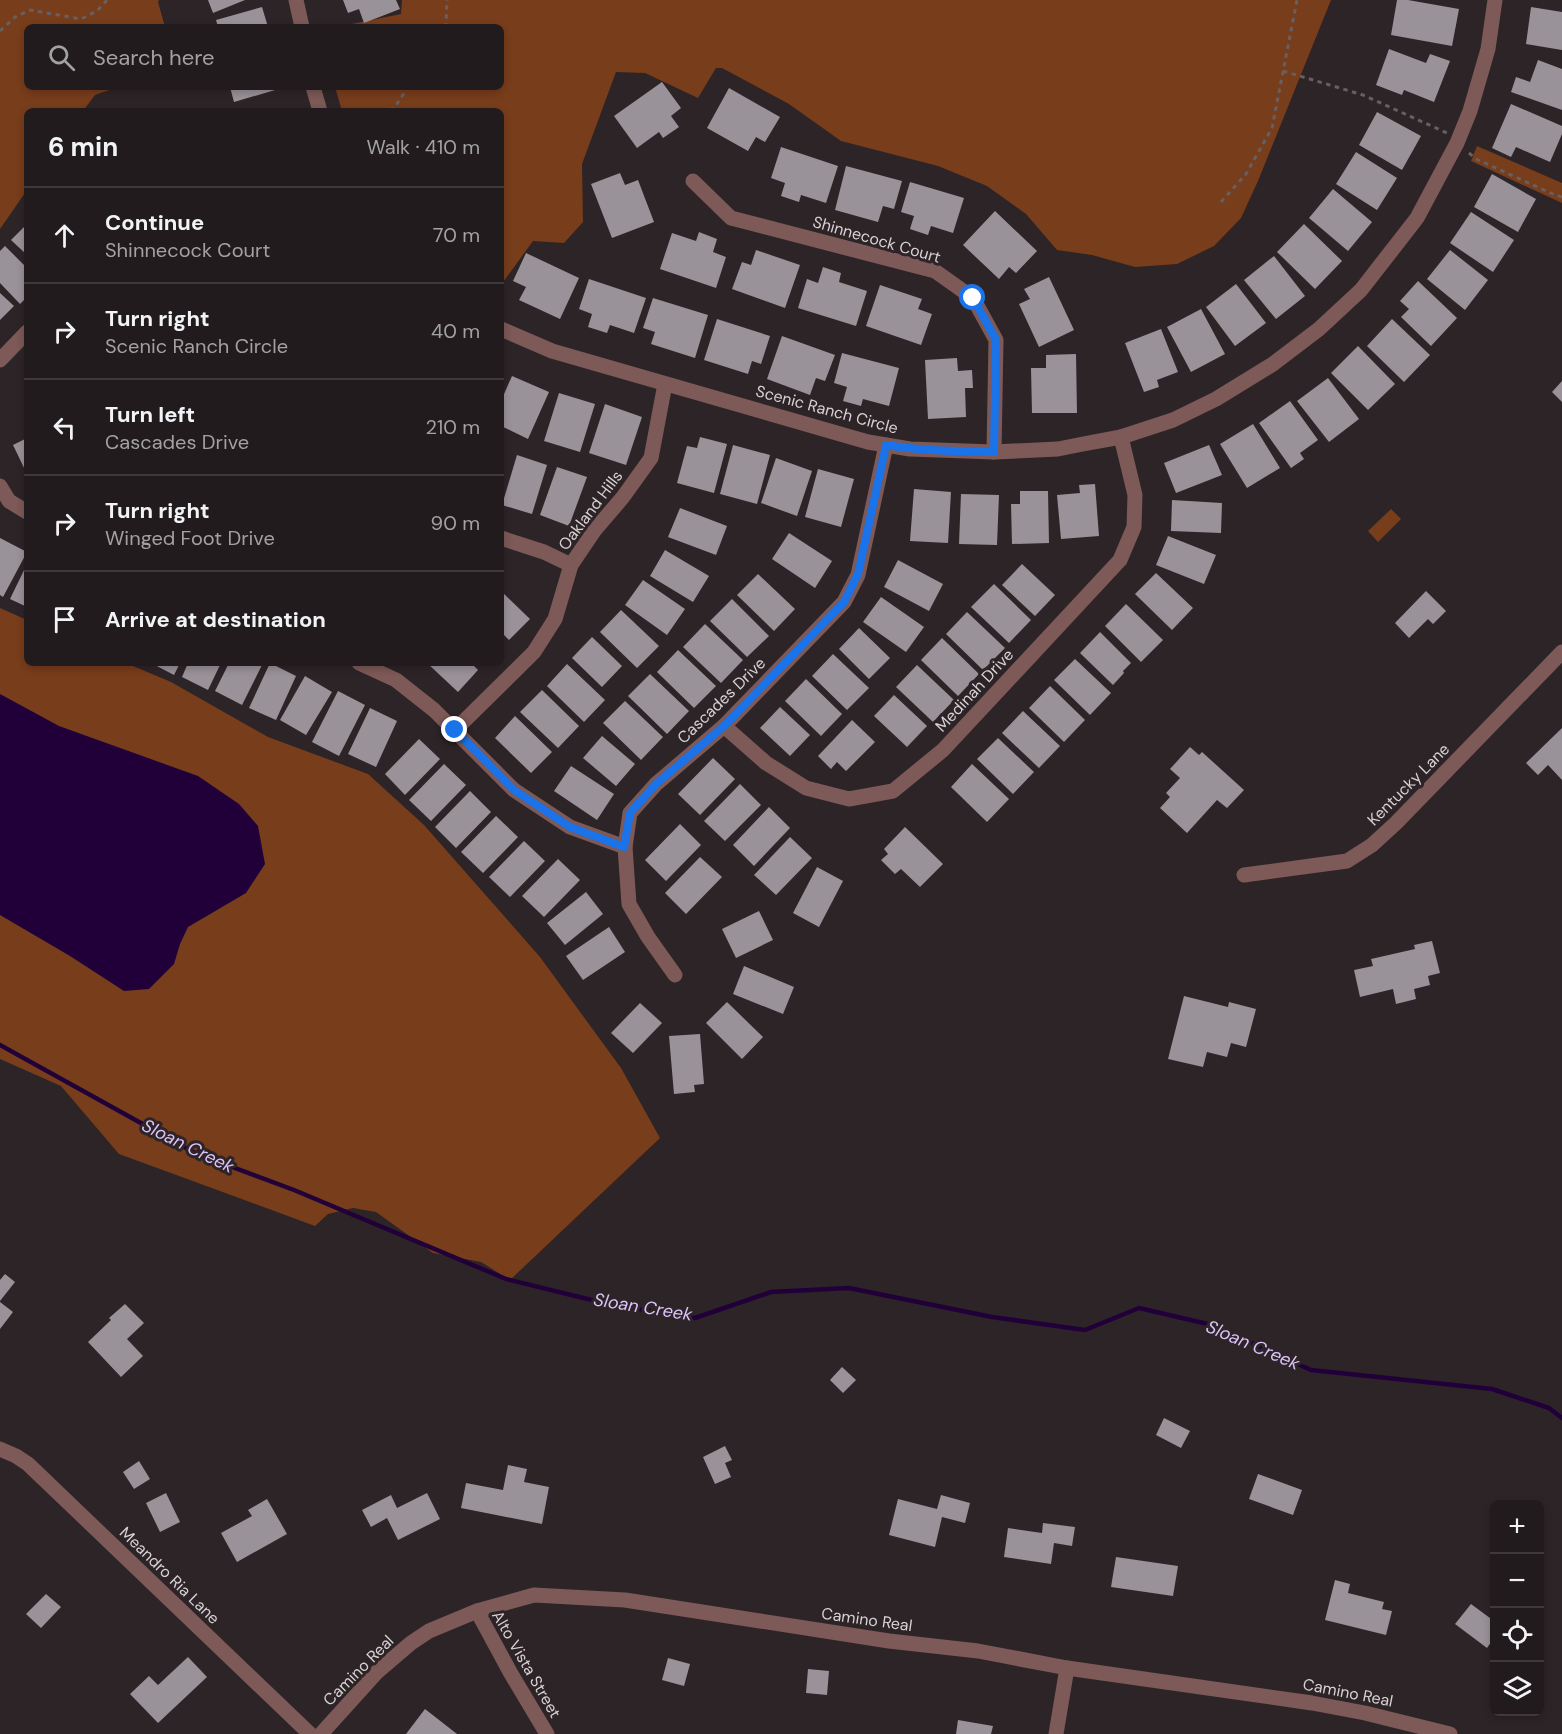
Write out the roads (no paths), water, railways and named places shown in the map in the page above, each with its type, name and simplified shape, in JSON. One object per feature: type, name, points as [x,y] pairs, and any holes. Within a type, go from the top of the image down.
[{"type":"street","points":[[296,0],[301,24]]},
{"type":"street","name":"Scenic Ranch Circle","points":[[504,330],[552,351],[852,438],[886,445],[929,450],[994,452],[1058,449],[1120,437],[1173,420],[1216,399],[1273,364],[1319,329],[1361,290],[1398,243],[1417,218],[1457,143],[1488,49],[1495,0]]},
{"type":"street","points":[[314,90],[319,108]]},
{"type":"street","name":"Shinnecock Court","points":[[693,181],[731,218],[935,271],[973,298],[996,340],[994,452]]},
{"type":"street","points":[[0,360],[24,335]]},
{"type":"street","name":"Oakland Hills","points":[[455,730],[534,652],[555,619],[571,565],[594,531],[623,497],[651,458],[665,384]]},
{"type":"street","name":"Medinah Drive","points":[[724,726],[766,763],[806,788],[849,799],[893,791],[943,750],[1120,560],[1134,527],[1135,495],[1120,437]]},
{"type":"street","name":"Cascades Drive","points":[[675,975],[648,937],[629,904],[624,847],[630,813],[656,784],[724,726],[844,602],[858,574],[886,445]]},
{"type":"street","points":[[0,486],[9,501],[24,510]]},
{"type":"street","points":[[504,539],[544,552],[571,565]]},
{"type":"street","name":"Kentucky Lane","points":[[1244,875],[1347,861],[1372,845],[1396,824],[1562,652]]},
{"type":"street","points":[[366,666],[396,680],[434,710],[514,790],[570,827],[624,847]]},
{"type":"street","name":"Meandro Ria Lane","points":[[0,1449],[28,1464],[310,1734]]},
{"type":"street","name":"Camino Real","points":[[321,1734],[377,1672],[429,1631],[477,1611],[534,1595],[625,1600],[889,1641],[978,1651],[1067,1668],[1312,1703],[1365,1713],[1450,1734]]},
{"type":"street","name":"Alto Vista Street","points":[[477,1611],[547,1734]]},
{"type":"street","points":[[1056,1734],[1067,1668]]},
{"type":"waterway","name":"Sloan Creek","points":[[0,1045],[195,1153],[294,1190],[506,1279],[608,1304],[695,1318],[771,1292],[849,1288],[992,1317],[1085,1330],[1139,1308],[1212,1325],[1311,1370],[1492,1389],[1549,1408],[1562,1418]]}]
